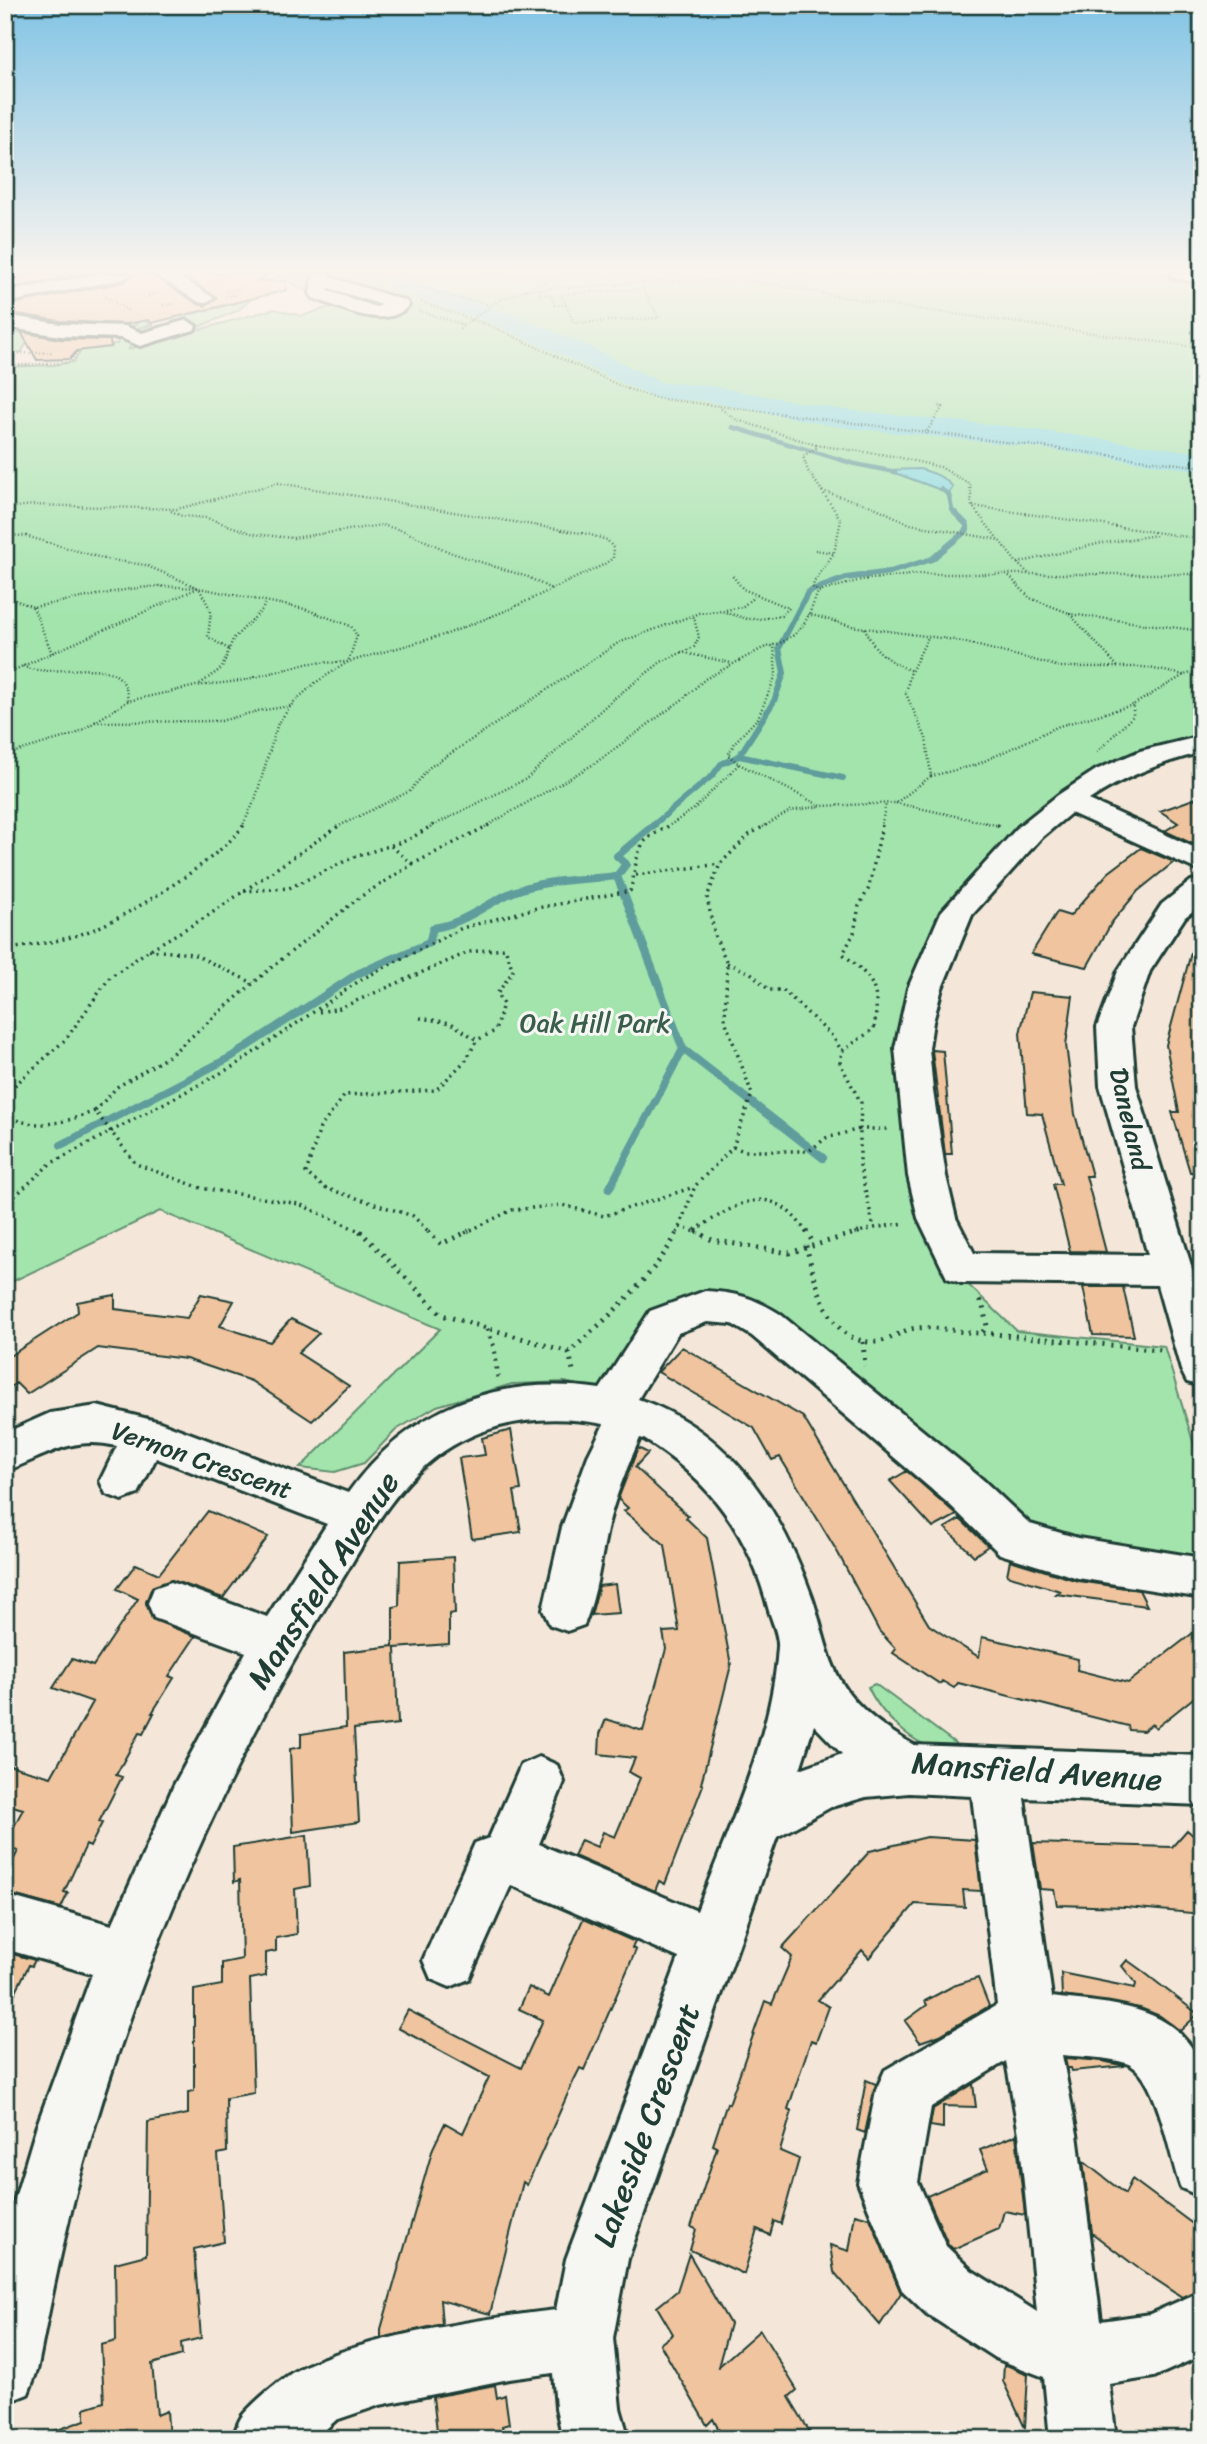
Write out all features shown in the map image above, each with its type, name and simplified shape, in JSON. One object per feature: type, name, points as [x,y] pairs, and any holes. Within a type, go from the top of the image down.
[{"type":"street","points":[[1171,1270],[961,1268],[937,1218],[920,1130],[912,1048],[925,988],[957,912],[1030,832],[1075,796],[1106,776],[1150,757],[1202,744]]},
{"type":"street","points":[[1075,796],[1202,863]]},
{"type":"street","name":"Daneland","points":[[1199,1362],[1118,1086],[1114,1027],[1134,971],[1173,911],[1202,888]]},
{"type":"street","points":[[567,1610],[585,1527],[610,1456],[620,1411],[664,1322],[705,1306],[740,1309],[766,1325],[966,1492],[1016,1540],[1078,1558],[1202,1578]]},
{"type":"street","name":"Mansfield Avenue","points":[[5,2371],[39,2217],[80,2084],[125,1956],[223,1737],[276,1642],[358,1516],[396,1466],[429,1438],[466,1419],[507,1407],[544,1401],[580,1402],[620,1411],[679,1439],[708,1462],[742,1497],[771,1545],[790,1603],[801,1650],[825,1700],[845,1725],[871,1748],[909,1769],[1202,1781]]},
{"type":"street","name":"Vernon Crescent","points":[[5,1453],[50,1431],[97,1424],[145,1435],[358,1516]]},
{"type":"street","points":[[122,1481],[145,1435]]},
{"type":"street","points":[[171,1603],[276,1642]]},
{"type":"street","name":"Lakeside Crescent","points":[[596,2439],[588,2408],[581,2338],[597,2259],[785,1742],[796,1696],[801,1650]]},
{"type":"street","points":[[758,1819],[818,1784],[874,1770],[909,1769]]},
{"type":"street","points":[[995,1773],[1027,2022],[1048,2134],[1083,2439]]},
{"type":"street","points":[[507,1857],[539,1782]]},
{"type":"street","points":[[450,1960],[494,1862],[507,1857],[713,1945]]},
{"type":"street","points":[[5,1922],[125,1956]]},
{"type":"street","points":[[1202,2167],[1176,2074],[1159,2050],[1134,2036],[1027,2022],[1002,2031],[905,2090],[888,2183],[923,2268],[949,2292],[1017,2336],[1154,2346],[1202,2322]]},
{"type":"street","points":[[265,2439],[317,2394],[380,2373],[509,2347],[581,2338]]},
{"type":"path","points":[[625,388],[656,398],[719,408],[1202,467]]},
{"type":"path","points":[[926,433],[943,407],[937,406]]},
{"type":"path","points":[[719,408],[737,419],[816,446],[893,456],[940,467],[970,484],[972,506],[1017,564],[1029,575]]},
{"type":"path","points":[[5,1115],[18,1123],[61,1125],[97,1114],[117,1087],[169,1056],[253,983],[360,897],[412,864],[491,824],[594,764],[683,699],[705,679],[732,663],[786,641],[804,627],[816,590],[814,579],[831,561],[841,520],[808,471],[803,456],[816,446]]},
{"type":"path","points":[[5,508],[34,505],[169,510],[278,483],[587,534],[607,540],[614,549],[613,558],[603,565],[435,640],[348,662],[310,663],[240,681],[196,686],[128,701],[62,740],[12,753],[5,758]]},
{"type":"path","points":[[822,491],[873,506],[910,524],[1000,540]]},
{"type":"path","points":[[972,506],[1202,539]]},
{"type":"path","points":[[169,510],[182,516],[207,518],[254,534],[293,538],[382,525],[404,531],[452,553],[528,577],[551,590]]},
{"type":"path","points":[[5,534],[26,536],[105,559],[145,565],[199,588],[211,611],[213,623],[208,637],[230,650]]},
{"type":"path","points":[[1017,564],[1097,544],[1163,534]]},
{"type":"path","points":[[815,550],[834,553]]},
{"type":"path","points":[[816,590],[861,580],[920,573],[1202,574]]},
{"type":"path","points":[[1007,574],[1030,598],[1069,613],[1202,631]]},
{"type":"path","points":[[722,611],[747,619],[759,619],[781,617],[789,608],[755,596],[743,589],[732,575]]},
{"type":"path","points":[[5,596],[33,607],[130,589],[158,586],[199,588],[305,609],[351,626],[357,636],[348,662],[302,694],[273,733],[268,762],[252,807],[236,836],[188,875],[103,926],[5,950]]},
{"type":"path","points":[[5,674],[199,588]]},
{"type":"path","points":[[5,1094],[66,1039],[110,977],[149,950],[338,826],[410,791],[430,767],[618,643],[693,615],[741,608],[750,604],[755,596]]},
{"type":"path","points":[[196,686],[222,668],[238,633],[262,610],[266,602]]},
{"type":"path","points":[[33,607],[52,653]]},
{"type":"path","points":[[1069,613],[1119,667]]},
{"type":"path","points":[[808,614],[865,628],[956,640],[1061,667],[1144,667],[1184,675]]},
{"type":"path","points":[[242,891],[289,888],[354,857],[408,840],[456,812],[526,779],[612,701],[661,662],[694,647],[699,637],[693,615]]},
{"type":"path","points":[[865,628],[877,651],[902,668],[912,671]]},
{"type":"path","points":[[928,637],[924,652],[906,687],[909,706],[925,736],[931,776]]},
{"type":"path","points":[[776,644],[776,675],[758,719],[736,741],[728,755],[738,763],[821,807]]},
{"type":"path","points":[[681,652],[732,663]]},
{"type":"path","points":[[23,666],[34,672],[80,668],[109,671],[124,683],[128,701]]},
{"type":"path","points":[[895,803],[931,776],[976,765],[1059,726],[1133,705],[1184,675],[1202,670]]},
{"type":"path","points":[[94,722],[221,721],[292,705]]},
{"type":"path","points":[[1075,796],[1076,779],[1081,767],[1133,716],[1133,705]]},
{"type":"path","points":[[5,1205],[50,1164],[108,1129],[234,1066],[362,979],[461,928],[537,908],[630,891],[636,874],[636,861],[644,842],[694,809],[738,763]]},
{"type":"path","points":[[842,1051],[874,1030],[879,996],[873,978],[843,954],[854,933],[859,906],[869,888],[886,803]]},
{"type":"path","points":[[97,1114],[136,1164],[201,1188],[299,1204],[365,1233],[442,1315],[569,1352],[591,1333],[667,1253],[695,1186],[733,1147],[752,1094],[725,1020],[727,963],[715,936],[707,897],[720,864],[749,835],[790,811],[821,807],[895,803],[1030,832]]},
{"type":"path","points":[[391,845],[412,864]]},
{"type":"path","points":[[636,874],[720,864]]},
{"type":"path","points":[[315,1013],[340,1008],[469,952],[505,948],[513,971],[497,994],[503,1004],[495,1031],[477,1040],[466,1060],[436,1090],[380,1091],[345,1096],[320,1128],[306,1173],[326,1188],[413,1216],[441,1244],[512,1210],[562,1205],[604,1216],[695,1186]]},
{"type":"path","points":[[149,950],[193,954],[253,983]]},
{"type":"path","points":[[727,963],[751,973],[769,990],[783,990],[832,1037],[842,1051],[840,1063],[861,1103],[858,1148],[864,1193],[874,1228]]},
{"type":"path","points":[[877,989],[886,995]]},
{"type":"path","points":[[420,1018],[451,1023],[477,1040]]},
{"type":"path","points":[[733,1147],[744,1151],[809,1150],[824,1140],[860,1129],[920,1130]]},
{"type":"path","points":[[695,1230],[747,1200],[770,1202],[791,1212],[814,1244]]},
{"type":"path","points":[[680,1227],[695,1230],[712,1240],[789,1253],[874,1228],[937,1218]]},
{"type":"path","points":[[806,1246],[823,1304],[839,1328],[863,1342],[878,1342],[916,1328],[963,1334],[982,1332],[1199,1362]]},
{"type":"path","points":[[961,1268],[983,1307],[987,1326],[982,1332]]},
{"type":"path","points":[[487,1328],[507,1407]]},
{"type":"green space","name":"Oak Hill Park","points":[[5,388],[1202,388],[1202,741],[1149,755],[1101,774],[1035,814],[975,877],[926,949],[910,1009],[906,1048],[911,1125],[928,1217],[960,1277],[1017,1331],[1164,1346],[1202,1471],[1202,1586],[1014,1547],[981,1527],[922,1472],[858,1419],[823,1379],[745,1316],[709,1313],[675,1328],[622,1396],[565,1382],[512,1384],[437,1406],[396,1430],[364,1463],[335,1472],[300,1468],[440,1329],[160,1211],[5,1285]]},
{"type":"green space","points":[[875,1684],[955,1743],[955,1751],[928,1746],[903,1731],[874,1698],[868,1687]]},
{"type":"water","points":[[920,469],[946,480],[953,487],[949,493],[887,470]]},
{"type":"building","points":[[1202,796],[1202,843],[1197,846],[1165,831],[1178,823],[1160,811]]},
{"type":"building","points":[[1141,848],[1174,862],[1138,891],[1112,922],[1087,967],[1031,954],[1057,912],[1070,916],[1108,873]]},
{"type":"building","points":[[1195,938],[1202,939],[1202,1024],[1195,1051],[1202,1084],[1202,1186],[1198,1186],[1193,1172],[1190,1172],[1172,1112],[1179,1112],[1166,1045]]},
{"type":"building","points":[[1030,992],[1073,996],[1066,1045],[1075,1114],[1092,1176],[1086,1176],[1106,1252],[1070,1251],[1053,1184],[1061,1184],[1042,1114],[1027,1113],[1020,1033]]},
{"type":"building","points":[[932,1050],[943,1051],[952,1154],[945,1154]]},
{"type":"building","points":[[1083,1287],[1123,1287],[1134,1336],[1093,1335]]},
{"type":"building","points":[[201,1294],[234,1301],[220,1326],[270,1342],[291,1319],[319,1333],[298,1353],[349,1386],[312,1421],[251,1381],[186,1359],[98,1348],[27,1394],[16,1383],[5,1391],[5,1359],[78,1312],[77,1302],[115,1295],[115,1309],[187,1318]]},
{"type":"building","points":[[682,1347],[803,1417],[929,1625],[950,1639],[979,1657],[982,1637],[1078,1659],[1077,1670],[1128,1683],[1202,1626],[1202,1691],[1156,1728],[1152,1724],[1143,1731],[1129,1730],[1128,1726],[958,1683],[954,1688],[942,1681],[940,1684],[893,1653],[896,1649],[879,1631],[838,1553],[780,1457],[772,1460],[754,1428],[658,1372]]},
{"type":"building","points":[[511,1430],[521,1490],[514,1491],[521,1532],[472,1539],[459,1458],[485,1455],[482,1438]]},
{"type":"building","points":[[638,1448],[648,1453],[635,1467],[688,1516],[686,1518],[707,1538],[731,1665],[701,1784],[703,1785],[665,1884],[659,1881],[655,1891],[574,1856],[581,1840],[597,1847],[603,1832],[615,1837],[640,1778],[629,1772],[635,1758],[599,1754],[600,1734],[606,1719],[643,1731],[666,1649],[663,1632],[679,1631],[665,1545],[624,1511],[628,1508],[618,1499]]},
{"type":"building","points":[[907,1471],[957,1515],[933,1528],[890,1481]]},
{"type":"building","points":[[208,1511],[268,1537],[223,1598],[172,1580],[152,1587],[146,1602],[152,1619],[197,1637],[169,1676],[174,1678],[152,1713],[143,1734],[139,1733],[116,1775],[122,1777],[99,1822],[102,1823],[90,1847],[86,1845],[64,1892],[68,1893],[61,1908],[5,1893],[5,1877],[18,1851],[5,1848],[5,1844],[23,1809],[5,1804],[5,1764],[51,1777],[93,1702],[53,1688],[72,1659],[93,1666],[138,1599],[117,1589],[136,1564],[159,1574]]},
{"type":"building","points":[[960,1519],[988,1546],[974,1556],[945,1528]]},
{"type":"building","points":[[453,1557],[455,1613],[449,1614],[449,1644],[395,1648],[398,1724],[354,1729],[359,1822],[293,1832],[290,1749],[301,1747],[301,1734],[346,1727],[344,1652],[393,1646],[393,1607],[399,1606],[400,1561]]},
{"type":"building","points":[[1010,1560],[1078,1581],[1139,1590],[1147,1606],[1056,1594],[1060,1591],[1007,1575]]},
{"type":"building","points":[[615,1584],[619,1613],[591,1615],[599,1586]]},
{"type":"building","points":[[1187,1830],[1202,1843],[1202,1914],[1126,1907],[1057,1905],[1054,1890],[1040,1889],[1033,1843],[1172,1847]]},
{"type":"building","points":[[307,1835],[310,1886],[295,1889],[297,1934],[276,1938],[276,1951],[266,1953],[266,1976],[250,1979],[254,2093],[226,2098],[227,2152],[218,2154],[224,2242],[194,2249],[201,2338],[181,2343],[182,2355],[152,2364],[157,2415],[167,2411],[169,2439],[41,2439],[41,2436],[85,2420],[85,2408],[104,2402],[101,2345],[116,2341],[115,2263],[146,2255],[148,2122],[188,2114],[188,2092],[194,2091],[194,1990],[222,1985],[222,1963],[242,1959],[240,1880],[234,1882],[233,1847]]},
{"type":"building","points":[[927,1837],[975,1840],[981,1891],[963,1890],[965,1907],[915,1904],[869,1958],[862,1950],[818,2000],[829,2007],[816,2042],[811,2040],[788,2109],[792,2111],[780,2151],[799,2159],[781,2224],[774,2221],[770,2235],[757,2229],[744,2274],[690,2250],[696,2229],[691,2227],[717,2147],[713,2145],[727,2103],[729,2104],[765,2001],[772,2004],[792,1957],[782,1948],[870,1851]]},
{"type":"building","points":[[583,1919],[635,1942],[632,1948],[636,1950],[584,2070],[580,2068],[574,2080],[527,2185],[523,2182],[490,2314],[440,2300],[442,2324],[381,2338],[381,2329],[433,2148],[445,2123],[463,2133],[489,2077],[398,2028],[408,2010],[521,2068],[543,2020],[519,2009],[529,1987],[549,1997]]},
{"type":"building","points":[[5,1952],[35,1960],[32,1966],[29,1965],[5,2013]]},
{"type":"building","points":[[1127,1960],[1198,2014],[1180,2031],[1160,2016],[1140,2008],[1062,1996],[1061,1973],[1135,1988],[1136,1984],[1122,1966]]},
{"type":"building","points":[[978,1978],[989,2006],[940,2035],[920,2042],[905,2021],[927,2005],[925,2001],[953,1986]]},
{"type":"building","points":[[1065,2058],[1125,2066],[1072,2071],[1067,2068]]},
{"type":"building","points":[[866,2080],[876,2084],[865,2133],[857,2130]]},
{"type":"building","points":[[973,2084],[976,2107],[943,2106],[943,2128],[930,2126],[933,2109]]},
{"type":"building","points":[[1016,2135],[1025,2215],[1004,2211],[999,2229],[953,2249],[948,2244],[927,2196],[988,2169],[980,2150]]},
{"type":"building","points":[[1083,2161],[1125,2194],[1132,2179],[1202,2231],[1202,2268],[1193,2292],[1182,2297],[1092,2233]]},
{"type":"building","points":[[855,2214],[870,2218],[901,2293],[880,2325],[834,2272],[830,2245],[849,2251]]},
{"type":"building","points":[[689,2254],[730,2324],[718,2367],[760,2330],[797,2390],[789,2397],[814,2439],[724,2439],[713,2419],[707,2425],[660,2344],[673,2334],[657,2307],[677,2291]]},
{"type":"building","points":[[1004,2364],[1028,2374],[1025,2428],[1003,2381]]},
{"type":"building","points":[[495,2385],[497,2398],[505,2395],[509,2424],[502,2426],[504,2439],[438,2439],[433,2397]]},
{"type":"waterway","points":[[652,388],[658,391],[705,393],[838,418],[1014,436],[1202,462]]},
{"type":"waterway","points":[[732,427],[855,464],[895,472]]},
{"type":"waterway","points":[[739,756],[774,701],[784,673],[779,648],[808,592],[846,578],[890,572],[932,559],[967,530],[967,525],[952,510],[949,495],[941,489]]},
{"type":"waterway","points":[[651,827],[713,775],[721,764],[739,756]]},
{"type":"waterway","points":[[739,756],[843,778]]},
{"type":"waterway","points":[[617,876],[626,864],[617,856],[654,825]]},
{"type":"waterway","points":[[61,1145],[231,1057],[357,974],[429,943],[433,928],[455,922],[525,888],[551,882],[617,876]]},
{"type":"waterway","points":[[617,876],[683,1049]]},
{"type":"waterway","points":[[609,1189],[683,1049]]},
{"type":"waterway","points":[[683,1049],[823,1158]]}]
